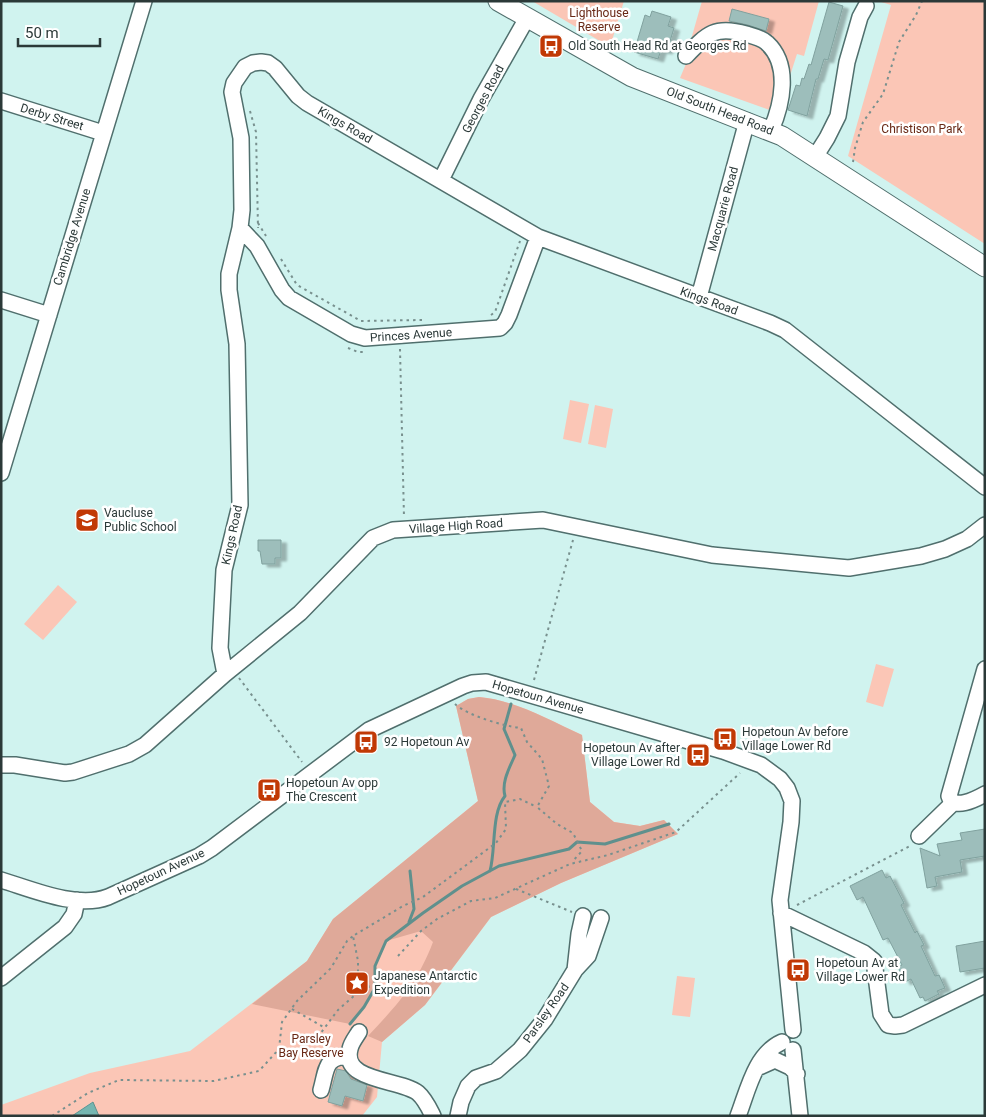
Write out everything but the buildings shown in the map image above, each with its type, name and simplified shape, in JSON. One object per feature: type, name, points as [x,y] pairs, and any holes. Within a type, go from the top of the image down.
[{"type":"main road","name":"Old South Head Road","points":[[498,1],[632,77],[771,130],[985,267]]},
{"type":"street","name":"Cambridge Avenue","points":[[1,474],[144,1]]},
{"type":"street","points":[[815,157],[838,116],[847,62],[860,17],[866,6]]},
{"type":"street","name":"Georges Road","points":[[441,180],[481,99],[527,18]]},
{"type":"street","points":[[686,56],[704,39],[722,30],[759,38],[768,43],[777,58],[781,71],[782,90],[779,109],[771,130]]},
{"type":"street","name":"Kings Road","points":[[229,672],[220,648],[224,570],[240,505],[237,344],[229,290],[229,274],[240,228],[242,210],[241,138],[232,92],[239,74],[245,67],[253,63],[268,63],[275,68],[298,96],[307,103],[538,237],[785,330],[985,487]]},
{"type":"street","name":"Derby Street","points":[[1,101],[103,133]]},
{"type":"street","name":"Macquarie Road","points":[[699,297],[747,121]]},
{"type":"street","name":"Princes Avenue","points":[[240,228],[262,242],[282,290],[290,298],[358,337],[365,338],[500,328],[509,315],[538,237]]},
{"type":"street","points":[[1,300],[49,315]]},
{"type":"street","name":"Village High Road","points":[[1,765],[15,765],[65,773],[130,754],[145,744],[300,613],[373,538],[393,530],[543,520],[712,555],[849,568],[921,556],[944,549],[967,539],[985,525]]},
{"type":"street","points":[[954,803],[950,799],[951,790],[985,669]]},
{"type":"street","name":"Hopetoun Avenue","points":[[1,880],[77,900],[103,898],[199,856],[212,848],[369,730],[457,689],[472,683],[486,682],[723,751],[770,770],[787,788],[792,801],[791,822],[780,889],[786,910],[793,1030],[784,1033],[788,1046]]},
{"type":"street","points":[[919,836],[954,803],[968,801],[985,794]]},
{"type":"street","points":[[1,978],[65,927],[73,918],[77,900]]},
{"type":"street","points":[[786,910],[864,953],[874,961],[881,1014],[888,1025],[903,1025],[985,985]]},
{"type":"street","name":"Parsley Road","points":[[575,970],[579,934],[584,916]]},
{"type":"street","name":"Parsley Road","points":[[458,1116],[463,1094],[468,1086],[476,1078],[496,1070],[520,1050],[545,1019],[575,970],[588,956],[601,918]]},
{"type":"street","points":[[359,1032],[350,1048],[349,1056],[354,1068],[368,1076],[405,1086],[419,1094],[432,1116]]},
{"type":"street","points":[[738,1116],[762,1057],[767,1051],[788,1046],[797,1074],[800,1116]]},
{"type":"street","points":[[321,1090],[329,1062],[337,1056],[349,1056]]},
{"type":"street","points":[[757,1068],[775,1060],[790,1067],[797,1074]]},
{"type":"path","points":[[853,162],[863,122],[884,94],[899,42],[922,1]]},
{"type":"path","points":[[248,105],[256,132],[258,223],[262,242]]},
{"type":"path","points":[[258,223],[262,242]]},
{"type":"path","points":[[485,316],[492,315],[494,312],[522,236]]},
{"type":"path","points":[[278,254],[298,285],[361,321],[426,320]]},
{"type":"path","points":[[400,336],[405,530]]},
{"type":"path","points":[[534,680],[577,527]]},
{"type":"path","points":[[229,672],[302,762]]},
{"type":"path","points":[[458,708],[482,718],[502,723],[506,727],[521,728],[527,742],[542,759],[549,786],[537,808]]},
{"type":"path","points":[[398,956],[421,931],[437,919],[471,901],[495,898],[570,864],[608,855],[676,832],[740,773]]},
{"type":"path","points":[[52,1116],[88,1093],[119,1080],[214,1081],[259,1070],[278,1049],[282,1022],[312,986],[331,968],[348,941],[353,936],[403,906],[423,897],[496,843],[506,828],[505,802],[520,799],[537,808],[557,824],[573,833],[582,851],[570,864]]},
{"type":"path","points":[[786,910],[915,844],[919,836]]},
{"type":"path","points":[[515,888],[584,916]]},
{"type":"path","points":[[353,936],[358,960],[358,978],[369,986]]},
{"type":"path","points":[[329,1062],[320,1034],[338,1010],[364,987],[385,987]]},
{"type":"path","points":[[292,1009],[325,1028]]},
{"type":"green space","name":"Lighthouse Reserve","points":[[532,1],[624,1],[610,47]]},
{"type":"green space","points":[[702,1],[819,1],[804,56],[797,54],[787,85],[780,57],[727,26],[688,50]]},
{"type":"green space","name":"Christison Park","points":[[878,1],[985,1],[985,244],[848,156],[891,5]]},
{"type":"green space","points":[[721,34],[765,47],[778,73],[775,112],[680,78],[688,59]]},
{"type":"green space","points":[[570,400],[589,404],[581,443],[563,439]]},
{"type":"green space","points":[[595,405],[613,409],[606,448],[588,444]]},
{"type":"green space","points":[[58,585],[77,602],[43,640],[24,624]]},
{"type":"green space","points":[[876,664],[894,669],[883,707],[866,702]]},
{"type":"green space","name":"Parsley Bay Reserve","points":[[479,697],[519,706],[582,735],[590,802],[614,822],[640,826],[664,820],[678,834],[561,883],[491,917],[425,1005],[382,1042],[377,1097],[362,1116],[99,1116],[92,1102],[72,1116],[1,1116],[1,1105],[90,1073],[190,1051],[307,961],[333,919],[478,801],[456,706],[468,699]]},
{"type":"green space","points":[[677,976],[695,978],[690,1017],[672,1015]]},
{"type":"shaded area","name":"Parsley Bay Reserve","points":[[479,697],[519,706],[582,735],[590,802],[614,822],[640,826],[664,820],[678,834],[561,883],[491,917],[425,1005],[382,1042],[368,1036],[406,993],[427,957],[433,942],[421,931],[386,941],[375,966],[375,988],[364,1007],[350,1024],[252,1004],[307,961],[333,919],[478,801],[456,706],[468,699]]},
{"type":"water","points":[[93,1102],[99,1116],[72,1116]]},
{"type":"waterway","points":[[490,871],[496,821],[505,796],[505,780],[515,755],[504,729],[511,704]]},
{"type":"waterway","points":[[350,1024],[364,1007],[375,988],[375,966],[386,941],[462,886],[499,866],[569,849],[577,842],[605,844],[669,824]]},
{"type":"waterway","points":[[409,922],[414,909],[410,871]]},
{"type":"place","name":"Old South Head Rd at Georges Rd","points":[[551,46]]},
{"type":"place","name":"Vaucluse Public School","points":[[87,520]]},
{"type":"place","name":"Hopetoun Av before Village Lower Rd","points":[[725,739]]},
{"type":"place","name":"92 Hopetoun Av","points":[[366,742]]},
{"type":"place","name":"Hopetoun Av after Village Lower Rd","points":[[698,755]]},
{"type":"place","name":"Hopetoun Av opp The Crescent","points":[[269,790]]},
{"type":"place","name":"Hopetoun Av at Village Lower Rd","points":[[798,970]]},
{"type":"place","name":"Japanese Antarctic Expedition","points":[[357,983]]}]
